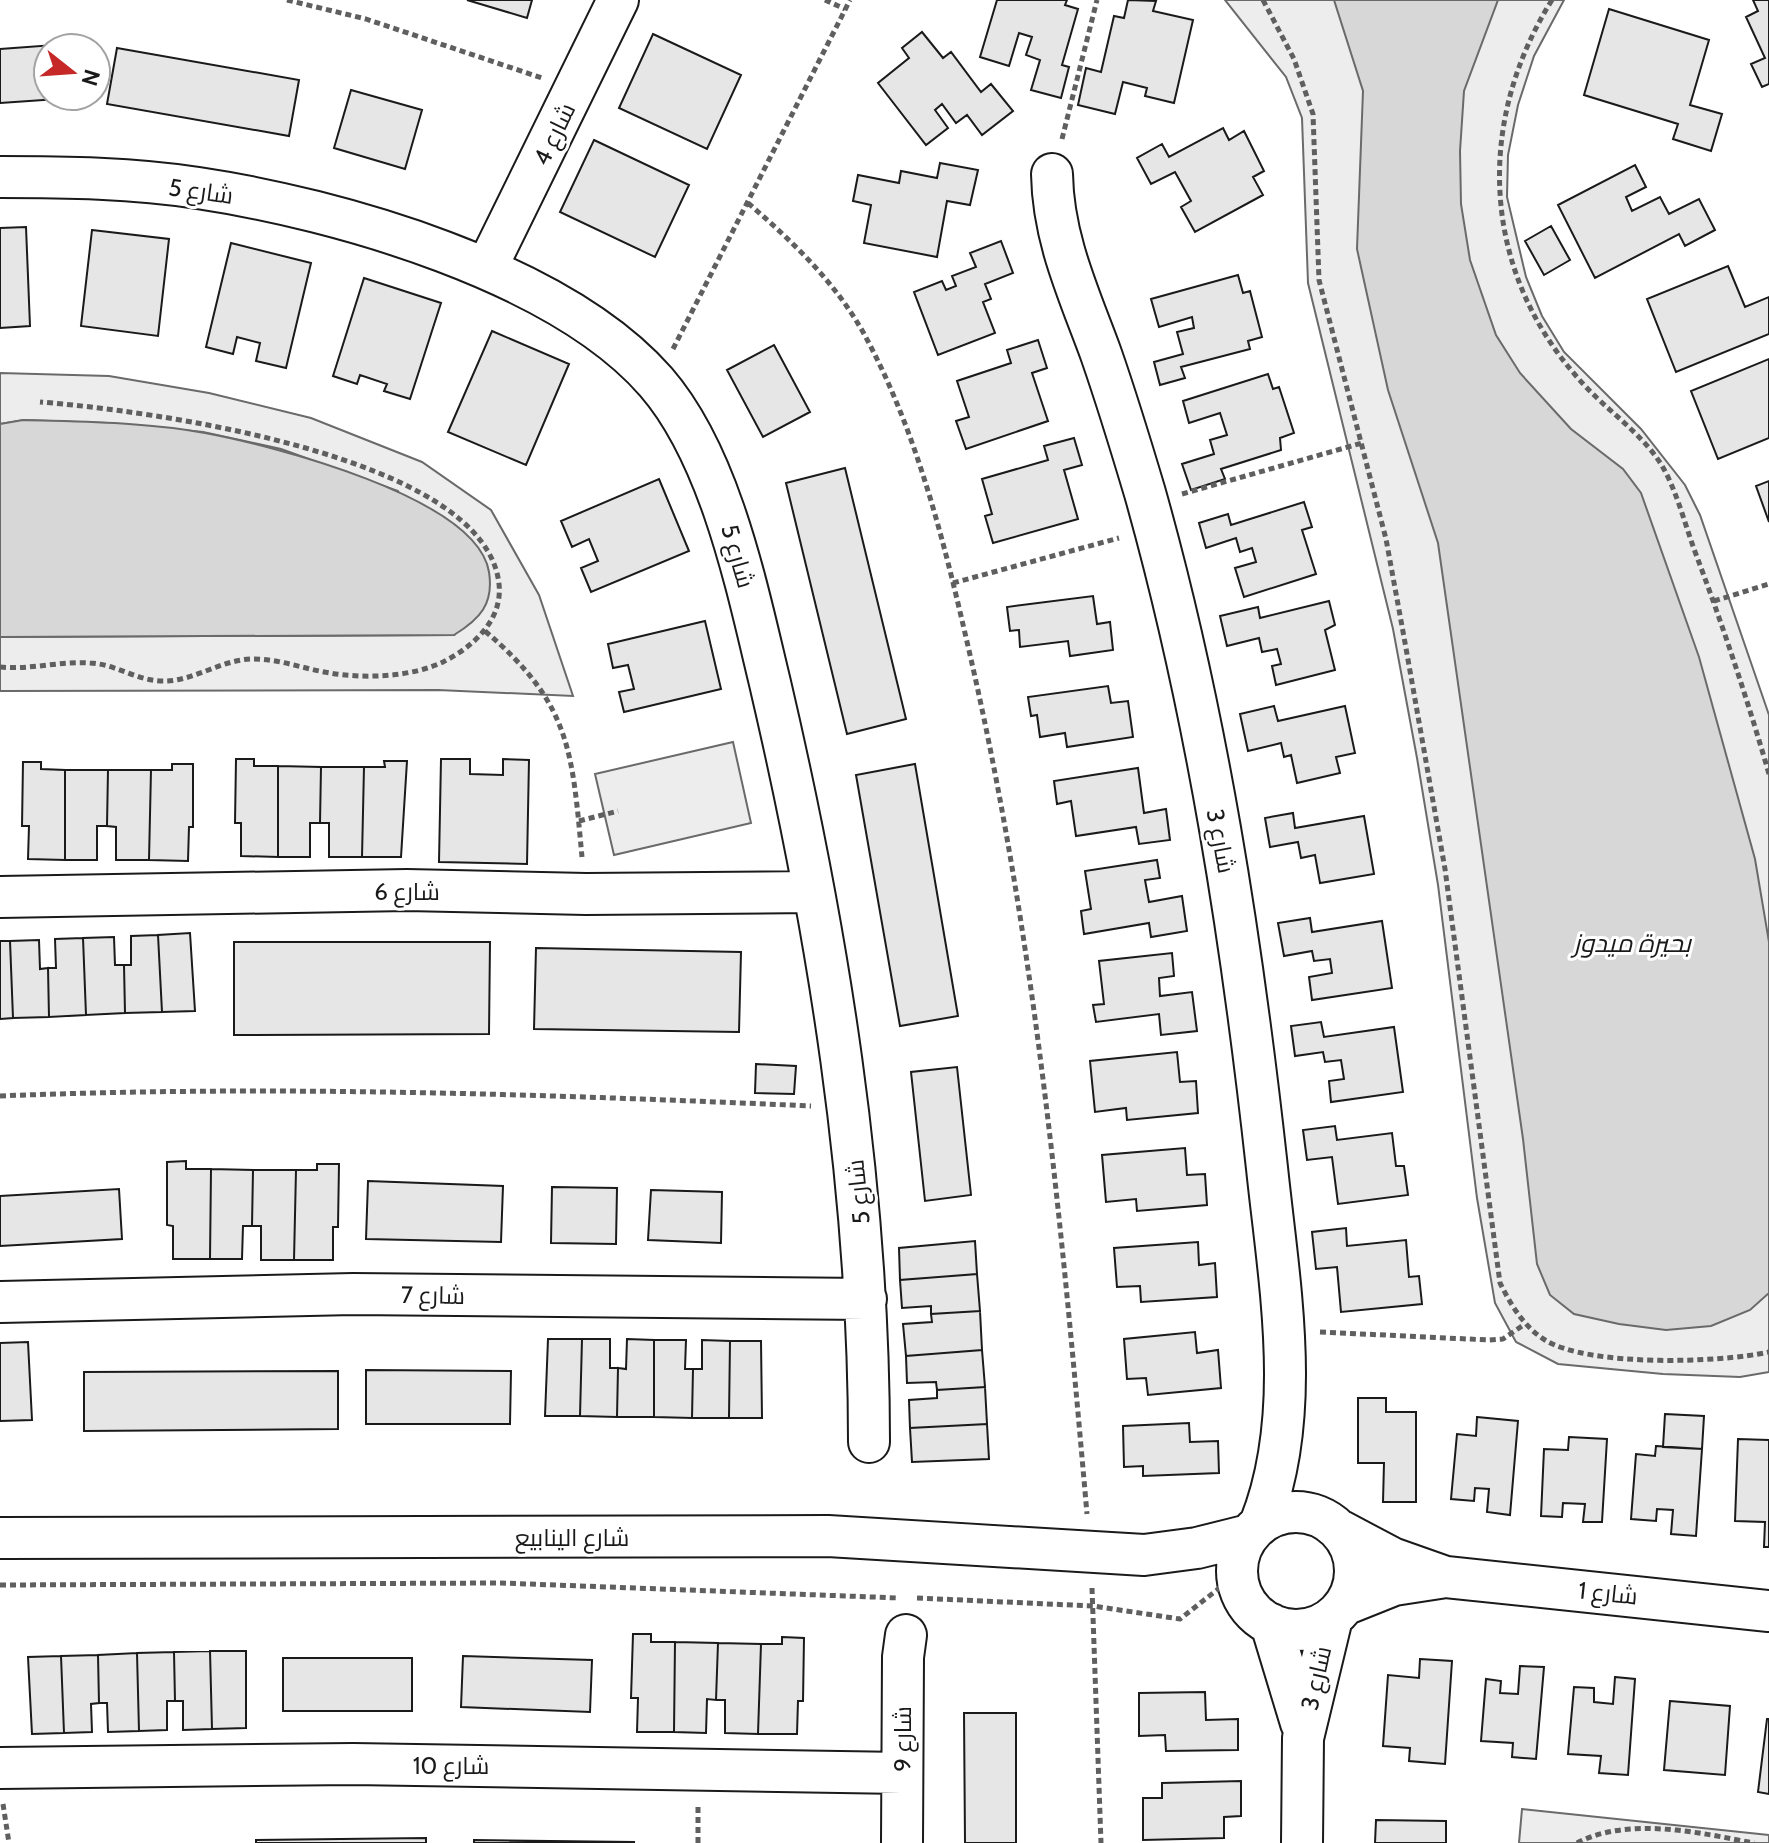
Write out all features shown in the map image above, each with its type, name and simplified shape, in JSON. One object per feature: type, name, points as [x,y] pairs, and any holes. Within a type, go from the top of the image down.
[{"type":"street","name":"شارع 4","points":[[487,267],[618,0]]},
{"type":"street","name":"شارع 3","points":[[1052,174],[1053,202],[1063,256],[1110,379],[1151,516],[1226,860],[1259,1094],[1282,1331],[1284,1414],[1277,1471],[1254,1530]]},
{"type":"street","name":"شارع 5","points":[[0,177],[81,178],[197,188],[343,221],[487,267],[554,302],[616,345],[656,382],[686,427],[727,517],[790,770],[814,892],[847,1107],[866,1299],[869,1442]]},
{"type":"street","name":"شارع 6","points":[[0,897],[407,890],[586,894],[814,892]]},
{"type":"street","name":"شارع 7","points":[[0,1302],[353,1294],[866,1299]]},
{"type":"street","points":[[1284,1414],[1299,1467],[1331,1524],[1351,1548],[1355,1567],[1353,1587],[1338,1611],[1302,1630],[1246,1604],[1238,1579],[1239,1556],[1254,1530],[1290,1512],[1331,1524]]},
{"type":"street","name":"شارع 1","points":[[1331,1524],[1392,1558],[1446,1577],[1769,1611]]},
{"type":"street","name":"شارع الينابيع","points":[[0,1538],[828,1536],[1144,1555],[1197,1548],[1254,1530]]},
{"type":"street","name":"شارع الينابيع","points":[[1144,1555],[1246,1604]]},
{"type":"street","name":"شارع 1","points":[[1338,1611],[1394,1585],[1446,1577]]},
{"type":"street","name":"شارع 3","points":[[1246,1604],[1291,1680],[1303,1738],[1302,1843]]},
{"type":"street","name":"شارع 3","points":[[1303,1738],[1338,1611]]},
{"type":"street","name":"شارع 9","points":[[902,1843],[903,1657],[906,1635]]},
{"type":"street","name":"شارع 10","points":[[1,1780],[353,1764],[902,1773]]},
{"type":"path","points":[[287,0],[366,19],[575,90]]},
{"type":"path","points":[[825,0],[845,9]]},
{"type":"path","points":[[656,382],[850,0]]},
{"type":"path","points":[[1052,174],[1097,0]]},
{"type":"path","points":[[1263,0],[1294,59],[1313,114],[1319,280],[1325,315],[1362,443],[1389,553],[1445,869],[1494,1260],[1505,1294],[1525,1324],[1545,1340],[1594,1356],[1743,1357],[1769,1352]]},
{"type":"path","points":[[1552,0],[1532,31],[1519,63],[1499,132],[1500,211],[1509,249],[1527,298],[1556,351],[1600,402],[1646,443],[1662,467],[1714,601],[1769,774]]},
{"type":"path","points":[[748,203],[812,263],[863,332],[905,427],[930,497],[953,583],[999,794],[1040,1036],[1058,1189],[1090,1550],[1101,1843]]},
{"type":"path","points":[[0,667],[92,663],[161,681],[252,659],[331,673],[387,674],[441,663],[465,650],[485,631],[498,599],[496,565],[485,545],[441,504],[411,488],[267,437],[192,419],[40,402]]},
{"type":"path","points":[[953,583],[1362,443]]},
{"type":"path","points":[[1714,601],[1769,584]]},
{"type":"path","points":[[485,631],[533,677],[551,703],[573,760],[586,894]]},
{"type":"path","points":[[579,821],[618,811]]},
{"type":"path","points":[[0,1096],[449,1093],[847,1107]]},
{"type":"path","points":[[1282,1331],[1489,1340],[1503,1339],[1525,1324]]},
{"type":"path","points":[[0,1585],[501,1583],[1093,1606],[1180,1619],[1246,1604]]},
{"type":"path","points":[[1,1780],[9,1843]]},
{"type":"path","points":[[1577,1843],[1609,1831],[1649,1830],[1754,1843]]},
{"type":"shaded area","name":"بحيرة ميدوز","points":[[1225,0],[1564,0],[1534,56],[1518,105],[1508,155],[1507,197],[1526,277],[1542,316],[1564,352],[1641,429],[1685,485],[1700,515],[1769,715],[1769,1372],[1740,1377],[1663,1374],[1558,1364],[1516,1342],[1495,1303],[1477,1198],[1438,885],[1417,758],[1393,629],[1308,283],[1302,118],[1286,77]]},
{"type":"shaded area","points":[[0,373],[109,376],[209,393],[311,418],[422,462],[491,510],[539,595],[573,696],[438,690],[0,691],[0,637],[454,635],[398,491],[281,449],[203,432],[109,423],[24,420],[0,424]]},
{"type":"shaded area","points":[[733,742],[751,823],[614,855],[595,774]]},
{"type":"shaded area","points":[[1522,1809],[1769,1835],[1769,1843],[1519,1843]]},
{"type":"water","name":"بحيرة ميدوز","points":[[1334,0],[1498,0],[1464,91],[1460,151],[1461,204],[1470,260],[1496,335],[1520,373],[1571,429],[1623,469],[1641,493],[1699,657],[1755,859],[1769,942],[1769,1293],[1750,1310],[1711,1326],[1666,1330],[1574,1314],[1550,1295],[1537,1264],[1523,1139],[1438,543],[1388,390],[1357,249],[1363,91]]},
{"type":"water","points":[[23,420],[183,429],[275,449],[367,479],[411,498],[449,520],[476,545],[489,572],[487,602],[471,623],[454,635],[0,637],[0,424]]},
{"type":"building","points":[[467,0],[532,0],[527,18]]},
{"type":"building","points":[[997,0],[1067,0],[1065,5],[1078,9],[1062,65],[1069,67],[1061,98],[1031,90],[1040,60],[1026,55],[1032,37],[1019,33],[1009,66],[980,57]]},
{"type":"building","points":[[1128,0],[1156,1],[1153,11],[1193,20],[1174,103],[1145,96],[1147,88],[1123,82],[1115,114],[1078,105],[1086,68],[1101,72],[1114,16],[1124,18]]},
{"type":"building","points":[[1753,0],[1769,0],[1769,84],[1762,87],[1751,64],[1765,58],[1746,17],[1758,11]]},
{"type":"building","points":[[1609,9],[1709,40],[1690,105],[1722,114],[1711,151],[1673,139],[1678,124],[1584,95]]},
{"type":"building","points":[[922,32],[943,58],[951,52],[981,92],[991,84],[1013,111],[982,135],[967,115],[956,123],[942,104],[935,110],[948,128],[926,145],[878,83],[909,58],[902,48]]},
{"type":"building","points":[[653,34],[741,75],[707,149],[619,108]]},
{"type":"building","points":[[32,47],[32,101],[0,103],[0,49]]},
{"type":"building","points":[[117,48],[299,80],[289,136],[112,105],[112,76]]},
{"type":"building","points":[[351,90],[422,110],[405,169],[334,148]]},
{"type":"building","points":[[1223,128],[1229,140],[1244,131],[1264,171],[1253,177],[1263,195],[1195,232],[1181,207],[1191,201],[1175,172],[1151,184],[1137,158],[1162,144],[1169,157]]},
{"type":"building","points":[[594,140],[689,185],[655,257],[560,212]]},
{"type":"building","points":[[940,163],[978,170],[970,205],[947,201],[937,257],[864,243],[871,205],[853,201],[858,175],[899,183],[901,171],[937,178]]},
{"type":"building","points":[[1635,165],[1646,187],[1626,197],[1632,211],[1660,197],[1669,214],[1699,199],[1715,230],[1685,246],[1679,234],[1595,278],[1558,205]]},
{"type":"building","points":[[1551,226],[1570,260],[1544,275],[1525,241]]},
{"type":"building","points":[[26,227],[30,326],[0,328],[0,228]]},
{"type":"building","points":[[92,230],[169,239],[158,336],[81,326]]},
{"type":"building","points":[[1001,241],[1013,273],[985,284],[991,299],[983,302],[995,333],[938,355],[914,292],[942,281],[946,290],[956,286],[952,276],[976,267],[970,253]]},
{"type":"building","points":[[231,243],[311,263],[286,368],[256,361],[260,343],[237,337],[233,354],[206,347]]},
{"type":"building","points":[[1728,266],[1745,307],[1769,297],[1769,334],[1676,372],[1647,299]]},
{"type":"building","points":[[1238,275],[1243,293],[1250,291],[1262,337],[1248,341],[1250,349],[1181,367],[1185,378],[1160,385],[1154,362],[1183,354],[1177,332],[1194,328],[1192,317],[1159,327],[1151,299]]},
{"type":"building","points":[[364,278],[441,303],[410,399],[384,391],[387,384],[360,375],[357,384],[333,376]]},
{"type":"building","points":[[492,331],[569,364],[526,465],[448,432]]},
{"type":"building","points":[[1038,340],[1047,368],[1032,373],[1048,421],[966,449],[956,421],[969,417],[957,381],[1011,363],[1007,350]]},
{"type":"building","points":[[774,345],[810,412],[763,437],[727,370]]},
{"type":"building","points":[[1769,359],[1769,438],[1718,459],[1691,391]]},
{"type":"building","points":[[1268,374],[1273,389],[1279,387],[1294,433],[1280,438],[1281,450],[1221,469],[1225,479],[1191,490],[1182,464],[1214,454],[1210,440],[1227,435],[1220,413],[1189,423],[1183,401]]},
{"type":"building","points":[[1074,438],[1082,465],[1064,470],[1078,519],[993,543],[985,516],[992,514],[982,479],[1048,460],[1044,446]]},
{"type":"building","points":[[845,468],[906,719],[847,734],[786,483]]},
{"type":"building","points":[[659,479],[689,551],[591,592],[581,568],[598,561],[589,539],[572,547],[561,521]]},
{"type":"building","points":[[1769,481],[1769,522],[1756,486]]},
{"type":"building","points":[[1304,502],[1312,527],[1302,530],[1316,574],[1244,597],[1235,568],[1256,562],[1252,548],[1240,552],[1236,538],[1206,548],[1199,523],[1228,514],[1231,525]]},
{"type":"building","points":[[1093,596],[1097,624],[1110,622],[1113,650],[1070,656],[1068,641],[1020,647],[1019,630],[1010,631],[1007,607]]},
{"type":"building","points":[[1329,601],[1335,625],[1325,630],[1335,670],[1276,685],[1272,666],[1281,664],[1277,649],[1262,652],[1259,638],[1227,646],[1220,616],[1258,607],[1260,618]]},
{"type":"building","points":[[705,621],[721,689],[624,712],[619,692],[634,689],[628,665],[613,668],[608,644]]},
{"type":"building","points":[[1108,686],[1111,703],[1128,701],[1133,737],[1067,747],[1065,733],[1040,737],[1037,715],[1031,716],[1028,697]]},
{"type":"building","points":[[1274,706],[1278,721],[1345,706],[1355,753],[1336,757],[1340,773],[1297,783],[1291,755],[1284,757],[1281,743],[1248,751],[1240,714]]},
{"type":"building","points":[[236,759],[254,759],[254,766],[278,766],[278,857],[241,856],[241,823],[235,823]]},
{"type":"building","points":[[441,759],[470,759],[470,774],[503,775],[503,759],[529,760],[527,864],[439,862]]},
{"type":"building","points":[[384,761],[407,761],[401,857],[362,857],[364,767],[385,767]]},
{"type":"building","points":[[23,762],[41,762],[41,769],[65,770],[65,860],[28,859],[29,826],[22,826]]},
{"type":"building","points":[[172,764],[193,764],[193,827],[189,827],[188,861],[149,860],[151,770],[172,770]]},
{"type":"building","points":[[915,764],[958,1016],[900,1026],[856,775]]},
{"type":"building","points":[[278,766],[321,767],[320,823],[310,823],[310,857],[278,857]]},
{"type":"building","points":[[321,767],[364,767],[362,857],[329,857],[329,823],[320,823]]},
{"type":"building","points":[[1138,768],[1144,813],[1166,809],[1170,840],[1139,844],[1136,827],[1076,836],[1071,801],[1057,804],[1054,781]]},
{"type":"building","points":[[65,770],[108,770],[107,826],[97,826],[97,860],[65,860]]},
{"type":"building","points":[[108,770],[151,770],[149,860],[116,860],[116,827],[107,826]]},
{"type":"building","points":[[1293,813],[1295,828],[1364,816],[1374,874],[1320,883],[1315,855],[1301,858],[1298,842],[1270,847],[1265,818]]},
{"type":"building","points":[[1157,860],[1160,878],[1145,880],[1149,902],[1182,896],[1187,931],[1151,937],[1149,923],[1084,934],[1081,911],[1091,909],[1085,871]]},
{"type":"building","points":[[1310,918],[1312,932],[1382,921],[1392,988],[1312,1000],[1309,977],[1332,973],[1330,959],[1314,961],[1312,951],[1284,956],[1278,923]]},
{"type":"building","points":[[190,933],[195,1011],[162,1012],[158,935]]},
{"type":"building","points":[[158,935],[162,1012],[125,1013],[124,965],[131,965],[131,936]]},
{"type":"building","points":[[114,937],[115,965],[124,965],[125,1013],[86,1015],[83,938]]},
{"type":"building","points":[[83,938],[86,1015],[49,1017],[48,968],[56,968],[55,939]]},
{"type":"building","points":[[39,940],[40,969],[48,968],[49,1017],[13,1018],[10,941]]},
{"type":"building","points":[[0,941],[10,941],[13,1018],[0,1019]]},
{"type":"building","points":[[234,942],[490,942],[489,1034],[234,1035]]},
{"type":"building","points":[[536,948],[741,952],[739,1032],[534,1029]]},
{"type":"building","points":[[1172,953],[1174,976],[1159,978],[1160,996],[1192,992],[1197,1031],[1161,1035],[1159,1014],[1096,1022],[1093,1005],[1104,1004],[1099,961]]},
{"type":"building","points":[[1321,1022],[1324,1037],[1394,1027],[1403,1092],[1331,1102],[1329,1081],[1344,1079],[1341,1060],[1325,1062],[1323,1052],[1295,1056],[1291,1026]]},
{"type":"building","points":[[1177,1052],[1180,1082],[1196,1081],[1198,1113],[1127,1120],[1126,1108],[1095,1112],[1090,1061]]},
{"type":"building","points":[[756,1064],[796,1066],[794,1094],[755,1093]]},
{"type":"building","points":[[957,1067],[971,1195],[925,1201],[911,1072]]},
{"type":"building","points":[[1335,1126],[1337,1140],[1392,1133],[1396,1166],[1404,1166],[1408,1195],[1338,1204],[1332,1157],[1307,1160],[1303,1130]]},
{"type":"building","points":[[1185,1148],[1187,1175],[1205,1174],[1207,1205],[1137,1211],[1136,1199],[1106,1202],[1102,1155]]},
{"type":"building","points":[[186,1161],[186,1169],[211,1169],[210,1259],[173,1259],[173,1226],[167,1225],[167,1162]]},
{"type":"building","points":[[317,1164],[339,1164],[338,1227],[333,1227],[333,1260],[294,1260],[296,1170],[317,1170]]},
{"type":"building","points":[[211,1169],[253,1170],[252,1226],[243,1226],[242,1259],[210,1259]]},
{"type":"building","points":[[253,1170],[296,1170],[294,1260],[261,1260],[261,1226],[252,1226]]},
{"type":"building","points":[[368,1181],[503,1186],[501,1242],[366,1239]]},
{"type":"building","points":[[552,1187],[617,1188],[616,1244],[551,1243]]},
{"type":"building","points":[[119,1189],[122,1239],[0,1246],[0,1196]]},
{"type":"building","points":[[651,1190],[722,1192],[721,1243],[648,1240]]},
{"type":"building","points":[[1346,1228],[1347,1246],[1406,1240],[1409,1277],[1419,1276],[1422,1304],[1341,1312],[1337,1267],[1316,1269],[1312,1232]]},
{"type":"building","points":[[975,1241],[977,1274],[900,1280],[899,1248]]},
{"type":"building","points":[[1198,1242],[1199,1265],[1215,1263],[1217,1297],[1141,1302],[1140,1286],[1117,1287],[1114,1248]]},
{"type":"building","points":[[977,1274],[980,1311],[931,1314],[931,1306],[902,1308],[900,1280]]},
{"type":"building","points":[[980,1311],[982,1350],[906,1356],[903,1324],[932,1322],[931,1314]]},
{"type":"building","points":[[1195,1332],[1197,1353],[1218,1350],[1221,1388],[1148,1395],[1146,1378],[1127,1379],[1124,1339]]},
{"type":"building","points":[[548,1339],[582,1339],[580,1416],[545,1416]]},
{"type":"building","points":[[582,1339],[610,1339],[610,1368],[618,1368],[617,1417],[580,1416]]},
{"type":"building","points":[[627,1339],[654,1340],[654,1417],[617,1417],[618,1368],[626,1369]]},
{"type":"building","points":[[654,1340],[686,1340],[685,1369],[693,1369],[692,1418],[654,1417]]},
{"type":"building","points":[[702,1340],[730,1341],[729,1418],[692,1418],[693,1369],[702,1369]]},
{"type":"building","points":[[730,1341],[761,1341],[762,1418],[729,1418]]},
{"type":"building","points":[[28,1342],[32,1420],[0,1421],[0,1343]]},
{"type":"building","points":[[982,1350],[985,1387],[937,1390],[936,1382],[907,1383],[906,1356]]},
{"type":"building","points":[[366,1370],[511,1371],[510,1424],[366,1424]]},
{"type":"building","points":[[338,1371],[338,1429],[84,1431],[84,1372]]},
{"type":"building","points":[[985,1387],[987,1424],[910,1428],[909,1400],[937,1398],[937,1390]]},
{"type":"building","points":[[1358,1398],[1386,1398],[1386,1412],[1416,1412],[1416,1502],[1383,1502],[1384,1463],[1358,1463]]},
{"type":"building","points":[[1665,1414],[1704,1416],[1702,1449],[1663,1447]]},
{"type":"building","points":[[1477,1417],[1518,1421],[1510,1515],[1487,1512],[1489,1489],[1475,1488],[1474,1501],[1451,1499],[1457,1434],[1476,1436]]},
{"type":"building","points":[[1189,1423],[1190,1442],[1218,1441],[1219,1473],[1143,1476],[1143,1466],[1124,1467],[1123,1426]]},
{"type":"building","points":[[987,1424],[989,1459],[912,1462],[910,1428]]},
{"type":"building","points":[[1569,1437],[1607,1439],[1602,1522],[1583,1522],[1585,1504],[1563,1503],[1562,1517],[1541,1516],[1544,1449],[1568,1450]]},
{"type":"building","points":[[1738,1439],[1769,1440],[1769,1547],[1764,1547],[1765,1522],[1735,1521]]},
{"type":"building","points":[[1656,1446],[1702,1449],[1696,1536],[1671,1534],[1673,1510],[1657,1509],[1656,1521],[1631,1519],[1636,1454],[1655,1456]]},
{"type":"building","points":[[633,1634],[651,1634],[651,1642],[675,1642],[674,1732],[637,1732],[638,1698],[631,1698]]},
{"type":"building","points":[[782,1637],[804,1638],[803,1701],[798,1701],[797,1734],[758,1734],[761,1644],[782,1644]]},
{"type":"building","points":[[675,1642],[718,1643],[716,1700],[707,1699],[706,1733],[674,1732]]},
{"type":"building","points":[[718,1643],[761,1644],[758,1734],[725,1733],[725,1700],[716,1700]]},
{"type":"building","points":[[210,1651],[212,1729],[183,1730],[183,1701],[175,1701],[174,1652]]},
{"type":"building","points":[[210,1651],[246,1651],[246,1728],[212,1729]]},
{"type":"building","points":[[174,1652],[175,1701],[167,1701],[167,1730],[139,1731],[137,1653]]},
{"type":"building","points":[[137,1653],[139,1731],[108,1732],[107,1703],[99,1703],[98,1655]]},
{"type":"building","points":[[98,1655],[99,1703],[91,1704],[92,1732],[64,1733],[61,1656]]},
{"type":"building","points":[[61,1656],[64,1733],[32,1734],[28,1657]]},
{"type":"building","points":[[463,1656],[592,1660],[590,1712],[461,1707]]},
{"type":"building","points":[[283,1658],[412,1658],[412,1711],[283,1711]]},
{"type":"building","points":[[1420,1659],[1452,1661],[1445,1764],[1409,1761],[1410,1748],[1383,1746],[1388,1675],[1419,1678]]},
{"type":"building","points":[[1520,1666],[1544,1667],[1536,1759],[1512,1757],[1513,1743],[1481,1741],[1486,1679],[1501,1681],[1500,1693],[1518,1694]]},
{"type":"building","points":[[1615,1677],[1635,1679],[1628,1775],[1599,1773],[1601,1756],[1568,1754],[1574,1687],[1594,1688],[1594,1702],[1613,1704]]},
{"type":"building","points":[[1205,1692],[1206,1720],[1238,1719],[1238,1750],[1166,1751],[1165,1735],[1139,1736],[1139,1693]]},
{"type":"building","points":[[1670,1701],[1730,1706],[1725,1775],[1664,1770]]},
{"type":"building","points":[[964,1713],[1016,1713],[1016,1843],[965,1843]]},
{"type":"building","points":[[1769,1719],[1769,1794],[1758,1792]]},
{"type":"building","points":[[1241,1781],[1241,1816],[1224,1817],[1224,1838],[1143,1840],[1143,1798],[1162,1798],[1162,1783]]},
{"type":"building","points":[[1376,1820],[1446,1821],[1446,1843],[1375,1843]]},
{"type":"building","points":[[426,1838],[426,1843],[256,1843],[256,1840]]},
{"type":"building","points":[[474,1840],[635,1842],[474,1843]]}]
